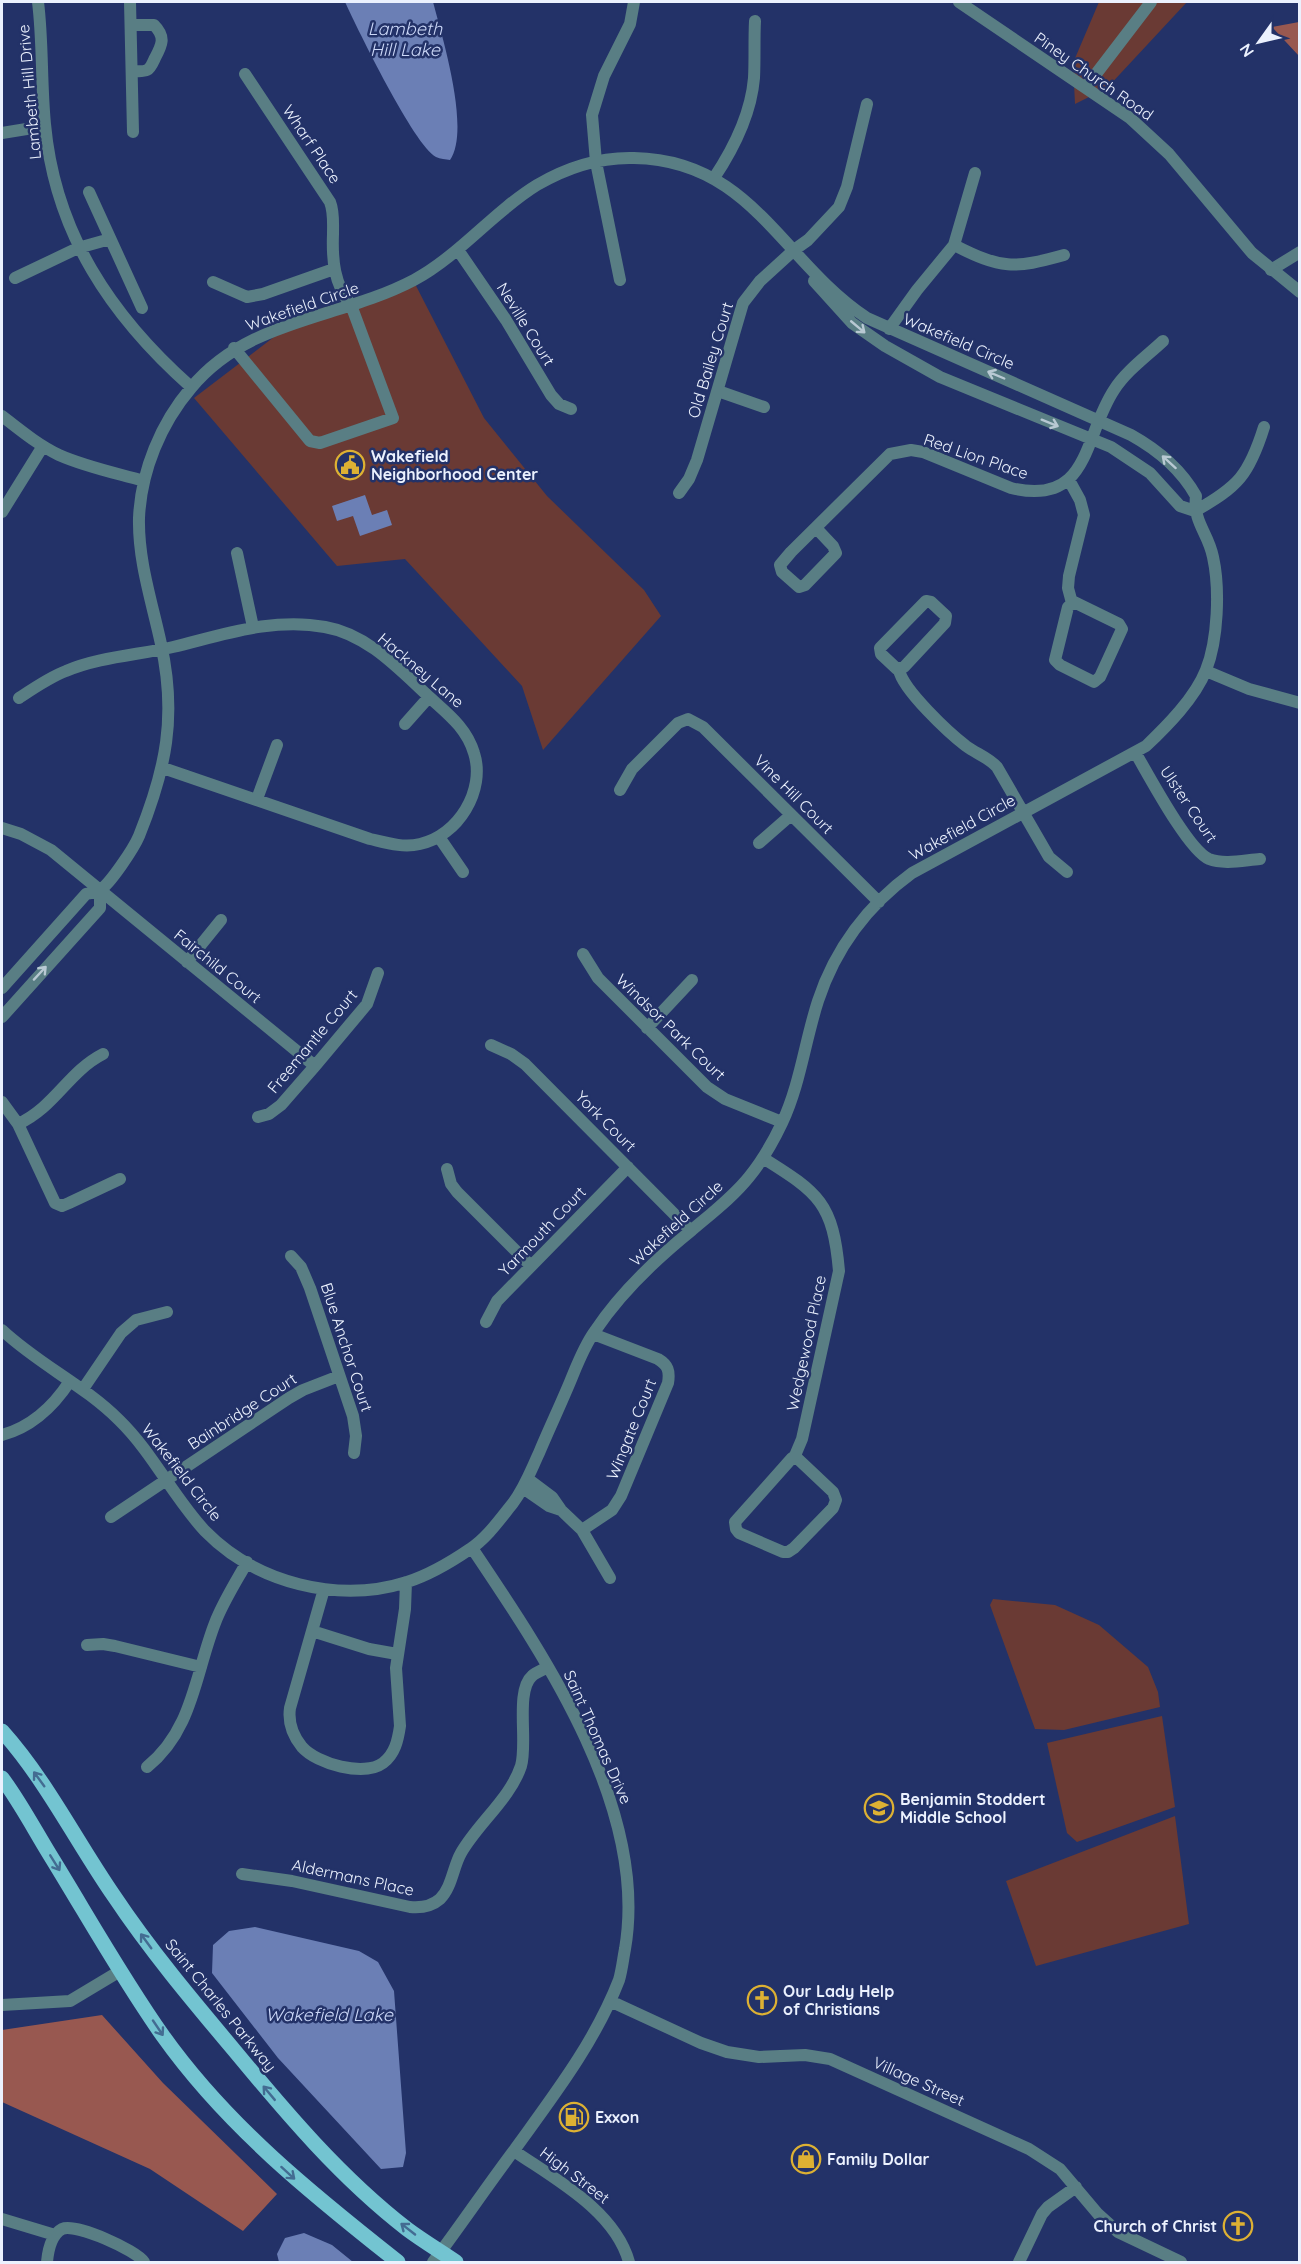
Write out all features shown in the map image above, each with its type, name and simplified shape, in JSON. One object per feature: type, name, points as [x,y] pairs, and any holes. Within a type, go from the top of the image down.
[{"type":"main road","name":"Saint Charles Parkway","points":[[2,1731],[43,1784],[113,1896],[160,1959],[286,2113],[322,2152],[437,2258],[456,2262]]},
{"type":"main road","points":[[2,1778],[26,1813],[120,1971],[163,2036],[200,2083],[235,2122],[309,2191],[398,2262]]},
{"type":"street","name":"Lambeth Hill Drive","points":[[38,2],[45,126],[56,187],[78,248],[102,288],[128,323],[191,387]]},
{"type":"street","points":[[130,2],[133,132]]},
{"type":"street","points":[[620,280],[596,162],[592,127],[594,105],[604,76],[630,24],[634,2]]},
{"type":"street","name":"Piney Church Road","points":[[959,2],[1130,118],[1169,154],[1231,230],[1271,270],[1299,292]]},
{"type":"street","points":[[1086,87],[1151,2]]},
{"type":"street","points":[[714,178],[737,139],[749,104],[754,78],[755,21]]},
{"type":"street","points":[[131,25],[154,25],[163,38],[163,44],[151,66],[147,70],[132,71]]},
{"type":"street","name":"Wharf Place","points":[[234,348],[310,441],[320,443],[393,418],[351,305],[342,295],[334,269],[333,214],[330,202],[245,74]]},
{"type":"street","name":"Old Bailey Court","points":[[679,493],[697,460],[743,303],[760,281],[808,240],[839,207],[847,187],[867,104]]},
{"type":"street","points":[[2,133],[45,126]]},
{"type":"street","name":"Wakefield Circle","points":[[2,991],[86,894],[100,890],[133,851],[163,768],[170,716],[163,649],[139,539],[139,513],[144,481],[165,427],[191,387],[234,348],[269,333],[378,297],[413,280],[458,250],[508,206],[534,187],[573,168],[622,158],[656,159],[687,166],[714,178],[736,192],[755,209],[853,309],[890,329],[1100,420],[1146,443],[1173,465],[1196,496],[1195,511],[1213,553],[1217,575],[1216,617],[1206,671],[1171,721],[1146,746],[912,873],[879,902],[852,933],[829,971],[782,1122],[763,1158],[736,1192],[631,1286],[593,1334],[525,1483],[494,1526],[472,1548],[432,1571],[406,1582],[363,1590],[324,1589],[268,1574],[247,1562],[206,1532],[166,1480],[151,1456],[104,1405],[27,1352],[2,1330]]},
{"type":"street","points":[[890,329],[917,290],[954,245],[975,173]]},
{"type":"street","points":[[89,192],[142,308]]},
{"type":"street","points":[[15,278],[78,248],[110,239]]},
{"type":"street","points":[[954,245],[979,258],[1004,265],[1026,264],[1064,255]]},
{"type":"street","name":"Neville Court","points":[[458,250],[506,320],[551,395],[559,404],[571,409]]},
{"type":"street","name":"Wakefield Circle","points":[[794,250],[801,266],[833,303],[852,322],[885,346],[939,376],[1093,439],[1138,464],[1161,484],[1180,506],[1195,511]]},
{"type":"street","points":[[1271,270],[1299,252]]},
{"type":"street","points":[[213,282],[247,297],[263,294],[334,269]]},
{"type":"street","points":[[1072,603],[1068,588],[1069,576],[1084,515],[1080,500],[1069,480],[1081,465],[1115,388],[1163,341]]},
{"type":"street","points":[[718,391],[764,407]]},
{"type":"street","points":[[2,416],[43,446],[73,461],[144,481]]},
{"type":"street","points":[[1195,511],[1229,489],[1246,473],[1264,427]]},
{"type":"street","points":[[2,512],[43,446]]},
{"type":"street","name":"Red Lion Place","points":[[816,528],[833,546],[836,553],[805,585],[799,587],[782,572],[780,565],[816,528],[884,459],[900,451],[923,452],[1026,492],[1040,492],[1055,488],[1069,480]]},
{"type":"street","points":[[237,553],[253,627]]},
{"type":"street","points":[[899,670],[945,623],[946,616],[929,601],[922,603],[880,647],[881,654],[899,670],[901,677],[914,695],[959,740],[997,767],[1049,857],[1067,872]]},
{"type":"street","points":[[1072,603],[1079,604],[1122,626],[1121,633],[1099,679],[1094,682],[1058,664],[1055,660],[1068,607],[1072,603]]},
{"type":"street","name":"Hackney Lane","points":[[19,698],[51,678],[80,666],[253,627],[305,624],[339,631],[377,651],[449,714],[461,728],[472,747],[477,769],[475,789],[456,822],[439,837],[408,846],[384,843],[163,768]]},
{"type":"street","points":[[1206,671],[1249,689],[1299,703]]},
{"type":"street","points":[[405,724],[429,697]]},
{"type":"street","name":"Vine Hill Court","points":[[620,790],[632,769],[672,728],[682,721],[692,720],[703,727],[879,902]]},
{"type":"street","points":[[258,799],[277,745]]},
{"type":"street","name":"Ulster Court","points":[[1136,752],[1180,827],[1204,856],[1218,861],[1260,859]]},
{"type":"street","points":[[759,843],[791,815]]},
{"type":"street","name":"Fairchild Court","points":[[2,828],[21,834],[44,846],[315,1066]]},
{"type":"street","points":[[439,837],[463,872]]},
{"type":"street","name":"Wakefield Circle","points":[[2,1017],[100,908],[100,890]]},
{"type":"street","points":[[187,962],[221,920]]},
{"type":"street","name":"Windsor Park Court","points":[[583,954],[598,978],[693,1076],[717,1095],[782,1122]]},
{"type":"street","name":"Freemantle Court","points":[[258,1117],[269,1114],[281,1105],[367,1004],[378,973]]},
{"type":"street","points":[[646,1028],[692,980]]},
{"type":"street","points":[[2,991],[12,1004]]},
{"type":"street","name":"York Court","points":[[491,1045],[511,1054],[525,1064],[691,1231]]},
{"type":"street","points":[[18,1124],[40,1112],[83,1066],[103,1054]]},
{"type":"street","points":[[2,1102],[18,1124],[51,1200],[58,1205],[69,1203],[120,1179]]},
{"type":"street","name":"Wedgewood Place","points":[[763,1158],[816,1195],[833,1230],[839,1271],[804,1431],[794,1458],[786,1464],[735,1522],[739,1533],[783,1552],[794,1548],[833,1508],[836,1500],[833,1492],[798,1459],[794,1458]]},
{"type":"street","name":"Yarmouth Court","points":[[486,1322],[497,1301],[628,1167]]},
{"type":"street","points":[[447,1169],[452,1184],[462,1197],[530,1265]]},
{"type":"street","name":"Blue Anchor Court","points":[[291,1256],[301,1267],[308,1281],[356,1427],[354,1453]]},
{"type":"street","points":[[83,1389],[121,1333],[136,1320],[167,1312]]},
{"type":"street","name":"Wingate Court","points":[[582,1530],[612,1510],[621,1496],[668,1383],[669,1375],[665,1364],[658,1359],[593,1334]]},
{"type":"street","name":"Bainbridge Court","points":[[111,1517],[289,1398],[309,1387],[339,1376]]},
{"type":"street","points":[[2,1435],[20,1429],[39,1418],[70,1381]]},
{"type":"street","points":[[525,1483],[549,1506],[561,1510],[582,1530],[610,1578]]},
{"type":"street","name":"Saint Thomas Drive","points":[[437,2258],[593,2037],[620,1977],[630,1904],[625,1860],[615,1813],[573,1714],[534,1642],[472,1548]]},
{"type":"street","points":[[147,1767],[161,1756],[176,1733],[195,1694],[214,1625],[247,1562]]},
{"type":"street","points":[[324,1589],[290,1708],[290,1722],[296,1738],[308,1752],[319,1759],[346,1767],[366,1768],[378,1766],[388,1758],[396,1744],[400,1726],[397,1654],[405,1610],[406,1582]]},
{"type":"street","points":[[312,1631],[397,1654]]},
{"type":"street","points":[[87,1645],[115,1646],[201,1667]]},
{"type":"street","name":"Aldermans Place","points":[[242,1874],[292,1881],[410,1907],[422,1908],[432,1905],[444,1894],[462,1852],[518,1774],[523,1758],[525,1689],[533,1674],[548,1667]]},
{"type":"street","points":[[2,2005],[70,2001],[120,1971]]},
{"type":"street","name":"Village Street","points":[[610,2001],[701,2043],[727,2052],[759,2056],[805,2055],[830,2059],[1029,2149],[1060,2169],[1098,2214],[1118,2232],[1181,2262]]},
{"type":"street","name":"High Street","points":[[514,2151],[603,2216],[616,2234],[629,2262]]},
{"type":"street","points":[[1019,2262],[1042,2214],[1076,2187]]},
{"type":"street","points":[[2,2219],[55,2235]]},
{"type":"street","points":[[46,2262],[55,2235],[61,2230],[74,2227],[133,2252],[144,2262]]},
{"type":"shaded area","points":[[1099,2],[1187,2],[1107,88],[1075,104],[1073,63]]},
{"type":"shaded area","points":[[1300,22],[1299,56],[1272,27]]},
{"type":"shaded area","points":[[413,280],[484,418],[547,496],[644,590],[661,616],[543,750],[522,686],[405,559],[337,566],[194,398],[304,314]]},
{"type":"shaded area","points":[[993,1599],[1055,1605],[1099,1625],[1148,1667],[1158,1692],[1160,1707],[1064,1730],[1035,1729],[990,1605]]},
{"type":"shaded area","points":[[1162,1716],[1175,1807],[1077,1842],[1067,1833],[1047,1743]]},
{"type":"shaded area","points":[[1175,1816],[1189,1924],[1036,1966],[1006,1881]]},
{"type":"shaded area","points":[[102,2015],[163,2083],[277,2194],[243,2231],[150,2169],[2,2102],[2,2030]]},
{"type":"water","name":"Lambeth Hill Lake","points":[[345,2],[433,2],[448,59],[456,106],[456,146],[450,160],[436,157],[414,132],[387,86]]},
{"type":"water","points":[[365,495],[372,515],[387,510],[392,525],[360,536],[353,516],[337,521],[332,506]]},
{"type":"water","name":"Wakefield Lake","points":[[255,1927],[359,1951],[378,1962],[394,1991],[406,2153],[403,2167],[381,2169],[278,2058],[212,1973],[213,1945],[229,1931]]},
{"type":"water","points":[[304,2233],[332,2245],[353,2262],[279,2262],[277,2254],[285,2238]]},
{"type":"place","name":"Wakefield Neighborhood Center","points":[[350,465]]},
{"type":"place","name":"Benjamin Stoddert Middle School","points":[[879,1808]]},
{"type":"place","name":"Our Lady Help of Christians","points":[[762,2000]]},
{"type":"place","name":"Exxon","points":[[574,2117]]},
{"type":"place","name":"Family Dollar","points":[[806,2159]]},
{"type":"place","name":"Church of Christ","points":[[1238,2226]]}]
